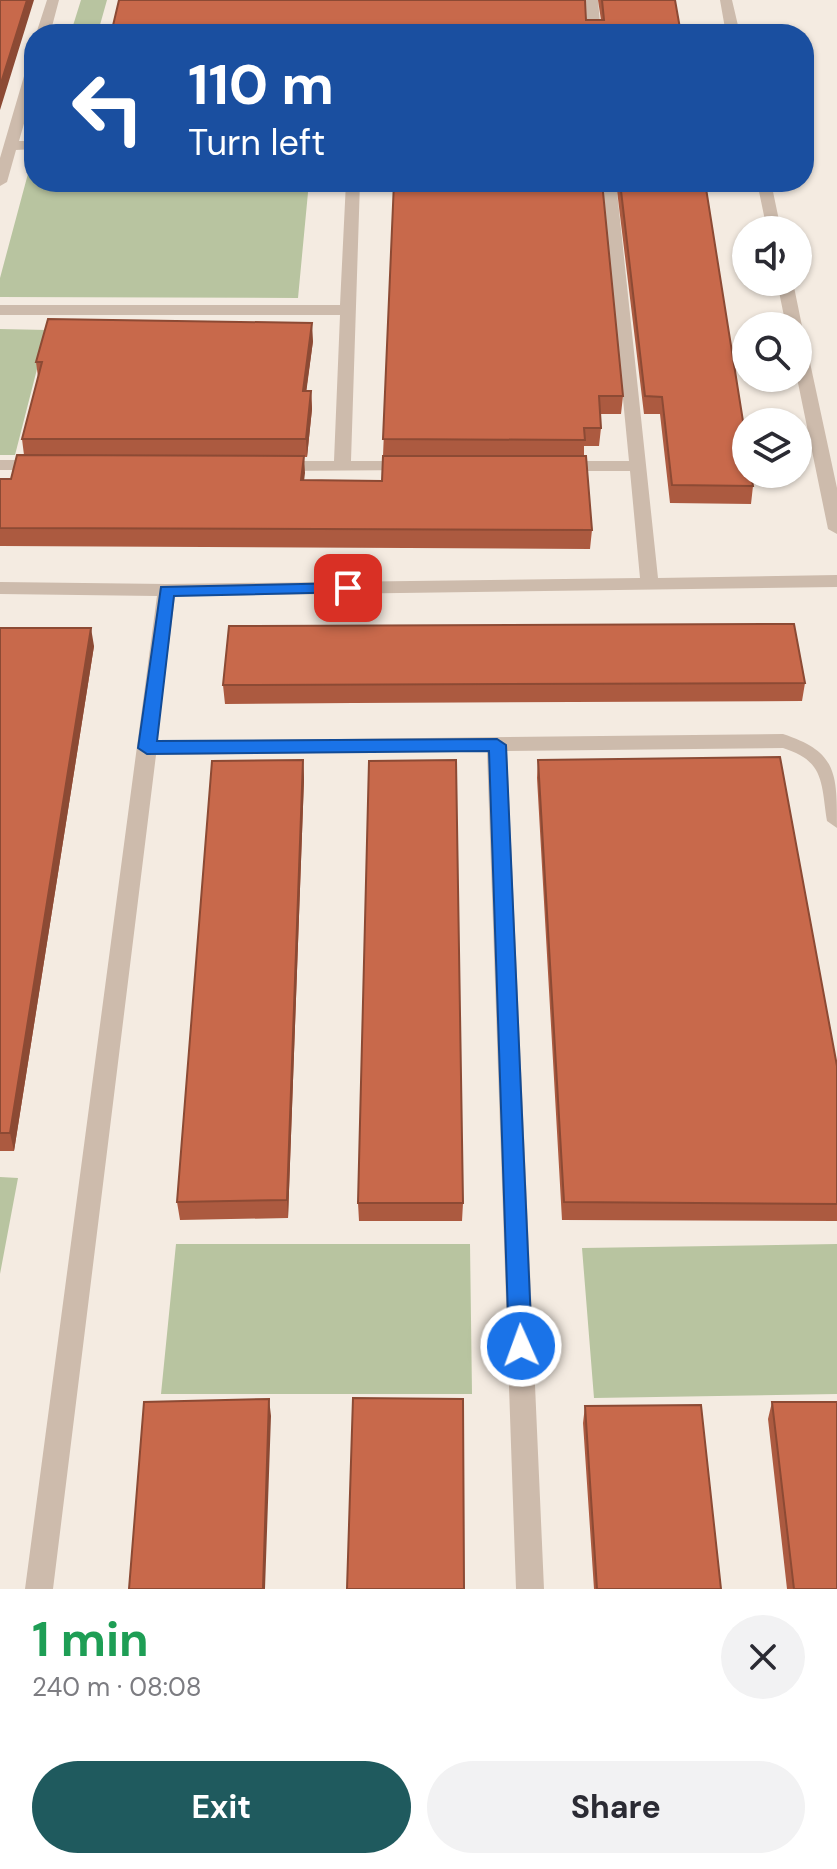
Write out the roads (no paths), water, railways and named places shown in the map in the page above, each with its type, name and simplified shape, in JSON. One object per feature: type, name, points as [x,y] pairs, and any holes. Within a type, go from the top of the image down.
[{"type":"street","points":[[46,24],[53,0]]},
{"type":"street","points":[[592,0],[593,24]]},
{"type":"street","points":[[726,0],[731,24]]},
{"type":"street","points":[[0,182],[24,99]]},
{"type":"street","points":[[10,146],[24,145]]},
{"type":"street","points":[[342,466],[353,192]]},
{"type":"street","points":[[610,192],[650,583]]},
{"type":"street","points":[[766,192],[771,216]]},
{"type":"street","points":[[0,310],[348,310]]},
{"type":"street","points":[[808,392],[837,529]]},
{"type":"street","points":[[0,465],[62,465]]},
{"type":"street","points":[[264,466],[420,466]]},
{"type":"street","points":[[544,466],[637,466]]},
{"type":"street","points":[[0,588],[167,590],[837,581]]},
{"type":"street","points":[[39,1589],[167,590]]},
{"type":"street","points":[[147,748],[783,741],[811,750],[827,764],[837,821]]},
{"type":"street","points":[[497,745],[530,1589]]}]
